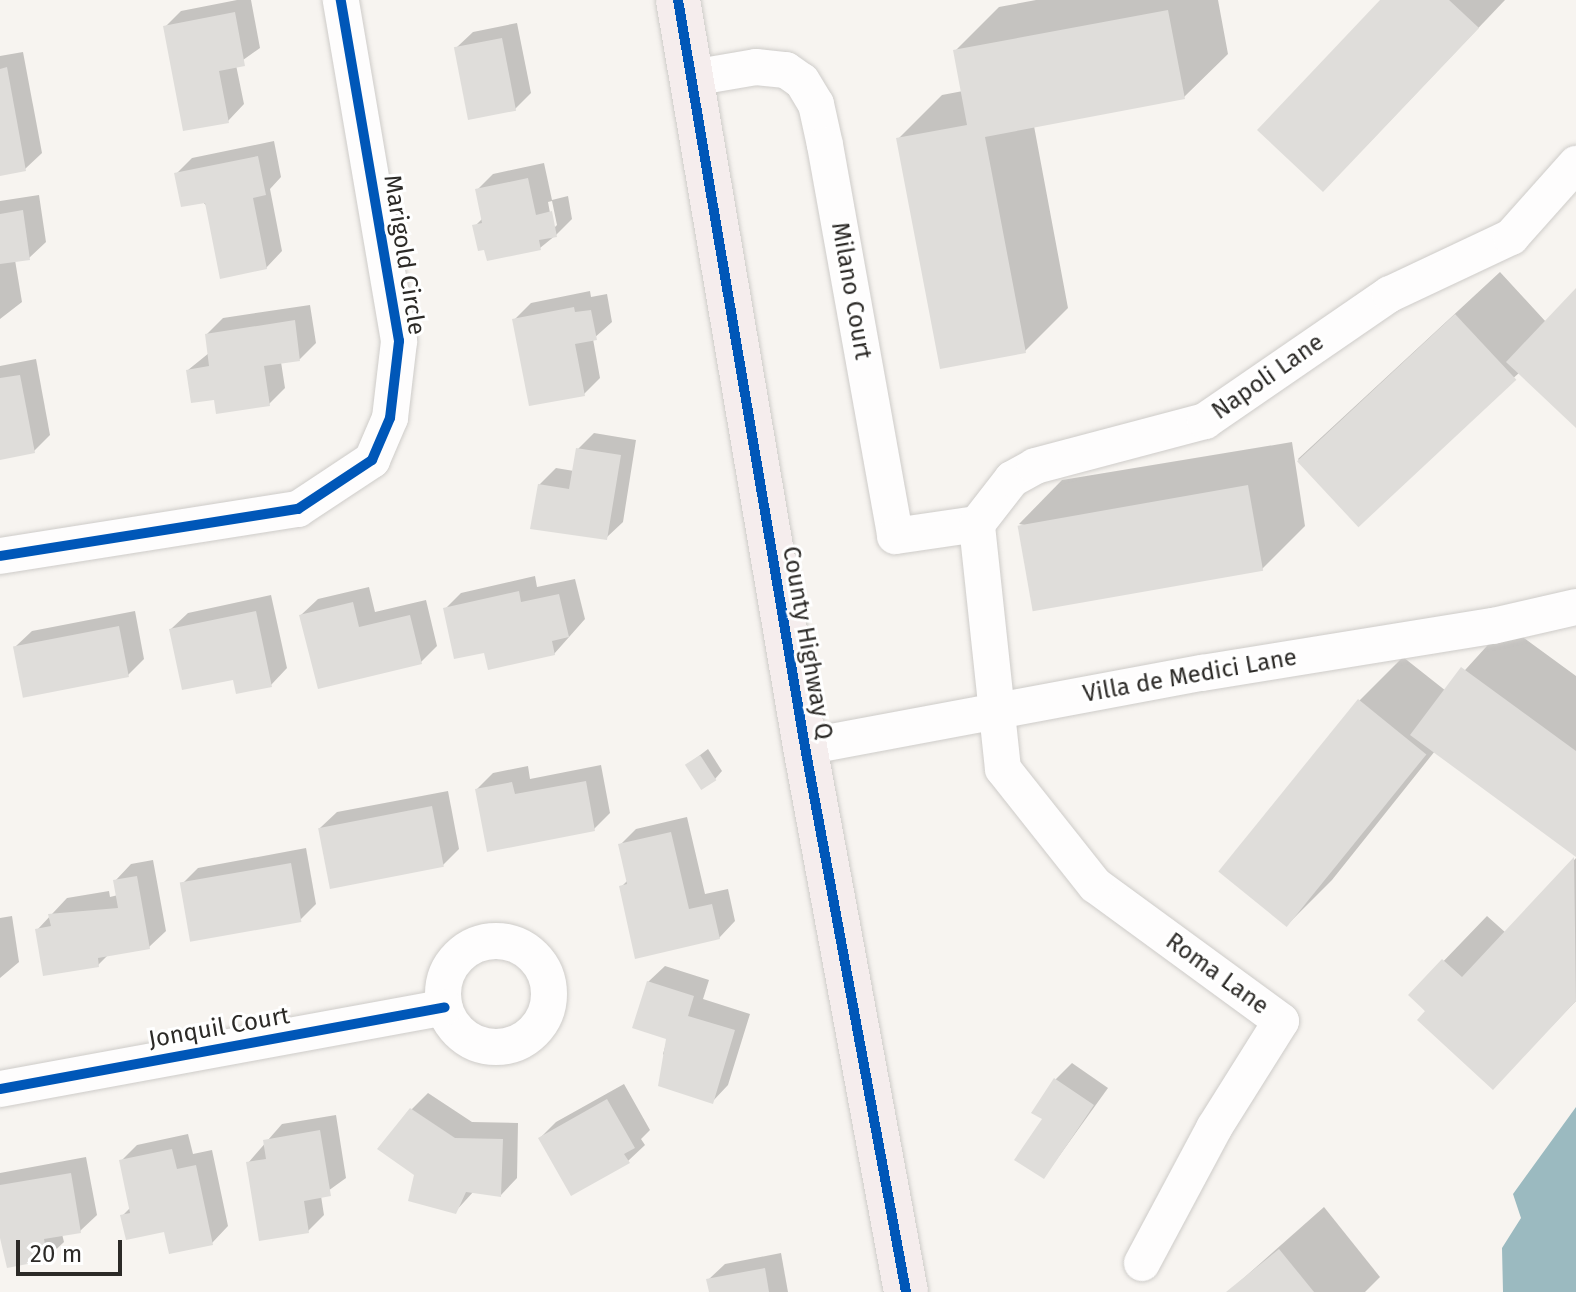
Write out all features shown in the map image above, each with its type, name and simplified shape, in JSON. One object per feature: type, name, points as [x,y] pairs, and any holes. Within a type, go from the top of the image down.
[{"type":"main road","name":"County Highway Q","points":[[678,0],[805,747],[906,1292]]},
{"type":"street","name":"Marigold Circle","points":[[0,556],[298,509],[372,460],[390,418],[399,341],[341,0]]},
{"type":"street","name":"Milano Court","points":[[692,78],[756,67],[786,70],[802,81],[816,104],[825,145],[895,536],[977,524]]},
{"type":"street","name":"Napoli Lane","points":[[977,524],[1012,479],[1035,466],[1205,421],[1390,294],[1511,237],[1576,164]]},
{"type":"street","points":[[977,524],[999,710]]},
{"type":"street","name":"Villa de Medici Lane","points":[[805,747],[999,710],[1493,626],[1576,607]]},
{"type":"street","name":"Roma Lane","points":[[999,710],[1003,769],[1095,885],[1281,1021],[1214,1128],[1142,1263]]},
{"type":"street","name":"Jonquil Court","points":[[0,1089],[445,1007]]},
{"type":"water","points":[[1576,1107],[1576,1292],[1503,1292],[1502,1248],[1521,1218],[1513,1194]]},
{"type":"building","points":[[1380,0],[1449,0],[1479,28],[1323,192],[1257,130]]},
{"type":"building","points":[[1168,10],[1185,99],[985,137],[1026,353],[940,369],[896,138],[967,125],[953,50]]},
{"type":"building","points":[[235,12],[245,66],[219,71],[229,123],[183,131],[163,26]]},
{"type":"building","points":[[502,38],[516,111],[468,120],[454,47]]},
{"type":"building","points":[[7,67],[26,171],[0,176],[0,69]]},
{"type":"building","points":[[258,156],[266,195],[253,198],[267,269],[220,279],[205,203],[181,207],[174,173]]},
{"type":"building","points":[[528,178],[536,215],[552,211],[557,237],[539,240],[541,250],[487,261],[484,250],[478,251],[472,225],[482,223],[475,189]]},
{"type":"building","points":[[23,210],[30,260],[0,264],[0,214]]},
{"type":"building","points":[[1576,288],[1576,428],[1506,362]]},
{"type":"building","points":[[574,307],[575,312],[591,310],[597,340],[575,344],[585,396],[529,406],[512,319]]},
{"type":"building","points":[[1455,314],[1516,380],[1358,527],[1297,461]]},
{"type":"building","points":[[295,320],[300,361],[264,366],[270,406],[216,414],[214,400],[191,403],[186,370],[209,366],[205,334]]},
{"type":"building","points":[[20,375],[35,453],[0,460],[0,378]]},
{"type":"building","points":[[576,448],[621,455],[607,540],[530,529],[538,484],[569,489]]},
{"type":"building","points":[[1248,485],[1263,571],[1033,611],[1018,526]]},
{"type":"building","points":[[519,591],[521,602],[559,594],[569,637],[552,641],[555,655],[488,670],[484,653],[454,659],[443,608]]},
{"type":"building","points":[[353,602],[359,627],[410,615],[422,664],[318,689],[299,615]]},
{"type":"building","points":[[256,611],[272,687],[236,694],[233,680],[182,690],[169,629]]},
{"type":"building","points":[[119,626],[129,677],[23,698],[13,647]]},
{"type":"building","points":[[1461,667],[1576,751],[1576,857],[1410,735]]},
{"type":"building","points":[[1358,699],[1426,754],[1287,927],[1218,872]]},
{"type":"building","points":[[700,755],[716,780],[701,790],[685,765]]},
{"type":"building","points":[[586,781],[595,831],[487,852],[475,789],[512,782],[515,794]]},
{"type":"building","points":[[432,806],[444,867],[330,889],[318,828]]},
{"type":"building","points":[[671,832],[689,909],[712,904],[720,939],[635,959],[619,886],[627,884],[618,844]]},
{"type":"building","points":[[1574,857],[1576,1001],[1493,1090],[1417,1020],[1425,1011],[1408,995],[1442,959],[1462,977]]},
{"type":"building","points":[[291,863],[301,922],[190,942],[180,883]]},
{"type":"building","points":[[137,876],[150,949],[98,958],[99,967],[43,976],[35,929],[51,926],[48,914],[118,908],[113,880]]},
{"type":"building","points":[[647,981],[694,996],[688,1016],[735,1030],[713,1104],[658,1086],[666,1039],[632,1028]]},
{"type":"building","points":[[1054,1078],[1094,1105],[1044,1179],[1014,1160],[1042,1119],[1031,1113]]},
{"type":"building","points":[[607,1099],[635,1148],[624,1154],[630,1163],[571,1196],[538,1138]]},
{"type":"building","points":[[410,1108],[455,1138],[503,1139],[501,1197],[466,1192],[456,1214],[408,1201],[414,1175],[377,1149]]},
{"type":"building","points":[[320,1130],[331,1196],[304,1201],[309,1233],[259,1241],[246,1162],[266,1159],[263,1140]]},
{"type":"building","points":[[172,1149],[177,1169],[196,1165],[213,1245],[169,1254],[164,1232],[126,1240],[120,1215],[130,1213],[119,1160]]},
{"type":"building","points":[[71,1173],[81,1233],[44,1239],[48,1260],[7,1268],[0,1238],[0,1185]]},
{"type":"building","points":[[1279,1249],[1314,1292],[1226,1292]]},
{"type":"building","points":[[765,1268],[769,1292],[709,1292],[706,1279]]},
{"type":"cycle path","points":[[0,556],[298,509],[372,460],[390,418],[399,341],[341,0]]},
{"type":"cycle path","points":[[678,0],[805,747],[906,1292]]},
{"type":"cycle path","points":[[0,1089],[445,1007]]}]
